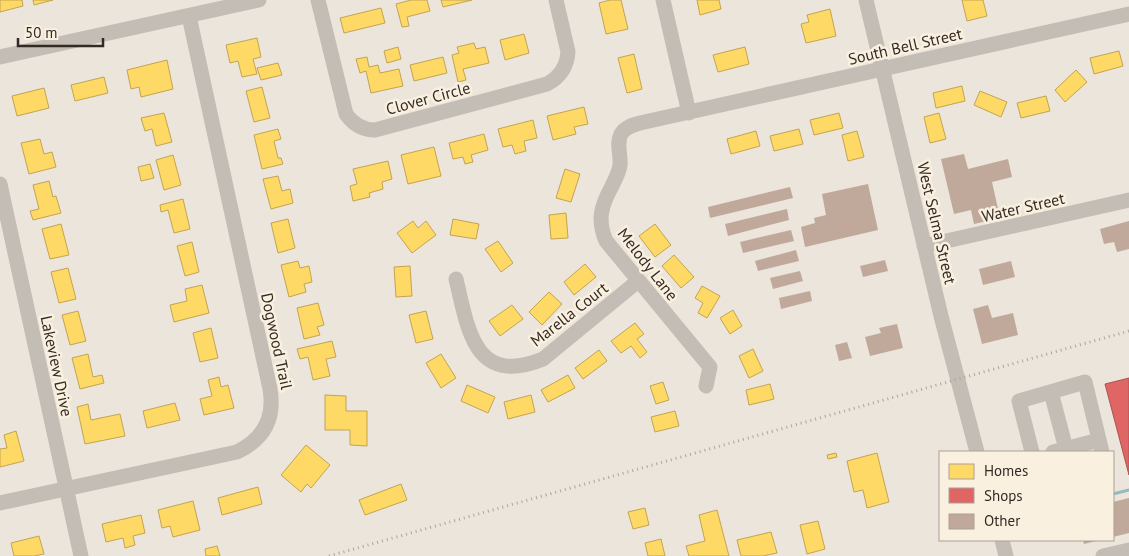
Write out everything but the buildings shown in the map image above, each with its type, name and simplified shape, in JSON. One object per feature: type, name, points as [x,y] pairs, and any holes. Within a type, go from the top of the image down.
[{"type":"street","points":[[0,57],[259,0]]},
{"type":"street","name":"Clover Circle","points":[[318,0],[346,114],[358,126],[375,130],[553,81],[563,71],[568,52],[556,0]]},
{"type":"street","points":[[663,0],[689,113]]},
{"type":"street","name":"West Selma Street","points":[[866,0],[941,316],[977,451]]},
{"type":"street","name":"South Bell Street","points":[[689,113],[1129,14]]},
{"type":"street","name":"Dogwood Trail","points":[[0,504],[237,452],[252,444],[258,438],[263,432],[270,415],[270,389],[189,16]]},
{"type":"street","name":"Melody Lane","points":[[689,113],[633,125],[622,132],[618,145],[620,164],[618,175],[605,200],[601,222],[602,233],[606,241],[710,368],[706,386]]},
{"type":"street","name":"Lakeview Drive","points":[[0,184],[81,556]]},
{"type":"street","name":"Water Street","points":[[924,246],[1129,200]]},
{"type":"street","name":"Marella Court","points":[[456,279],[466,321],[477,348],[485,358],[504,365],[516,366],[543,359],[638,281]]},
{"type":"street","points":[[1032,451],[1019,401],[1085,382],[1101,446],[1059,450],[1051,392]]},
{"type":"street","points":[[1002,541],[1006,556]]},
{"type":"street","points":[[1103,556],[1129,550]]},
{"type":"waterway","points":[[1114,494],[1129,490]]},
{"type":"railway","points":[[329,556],[1129,331]]}]
